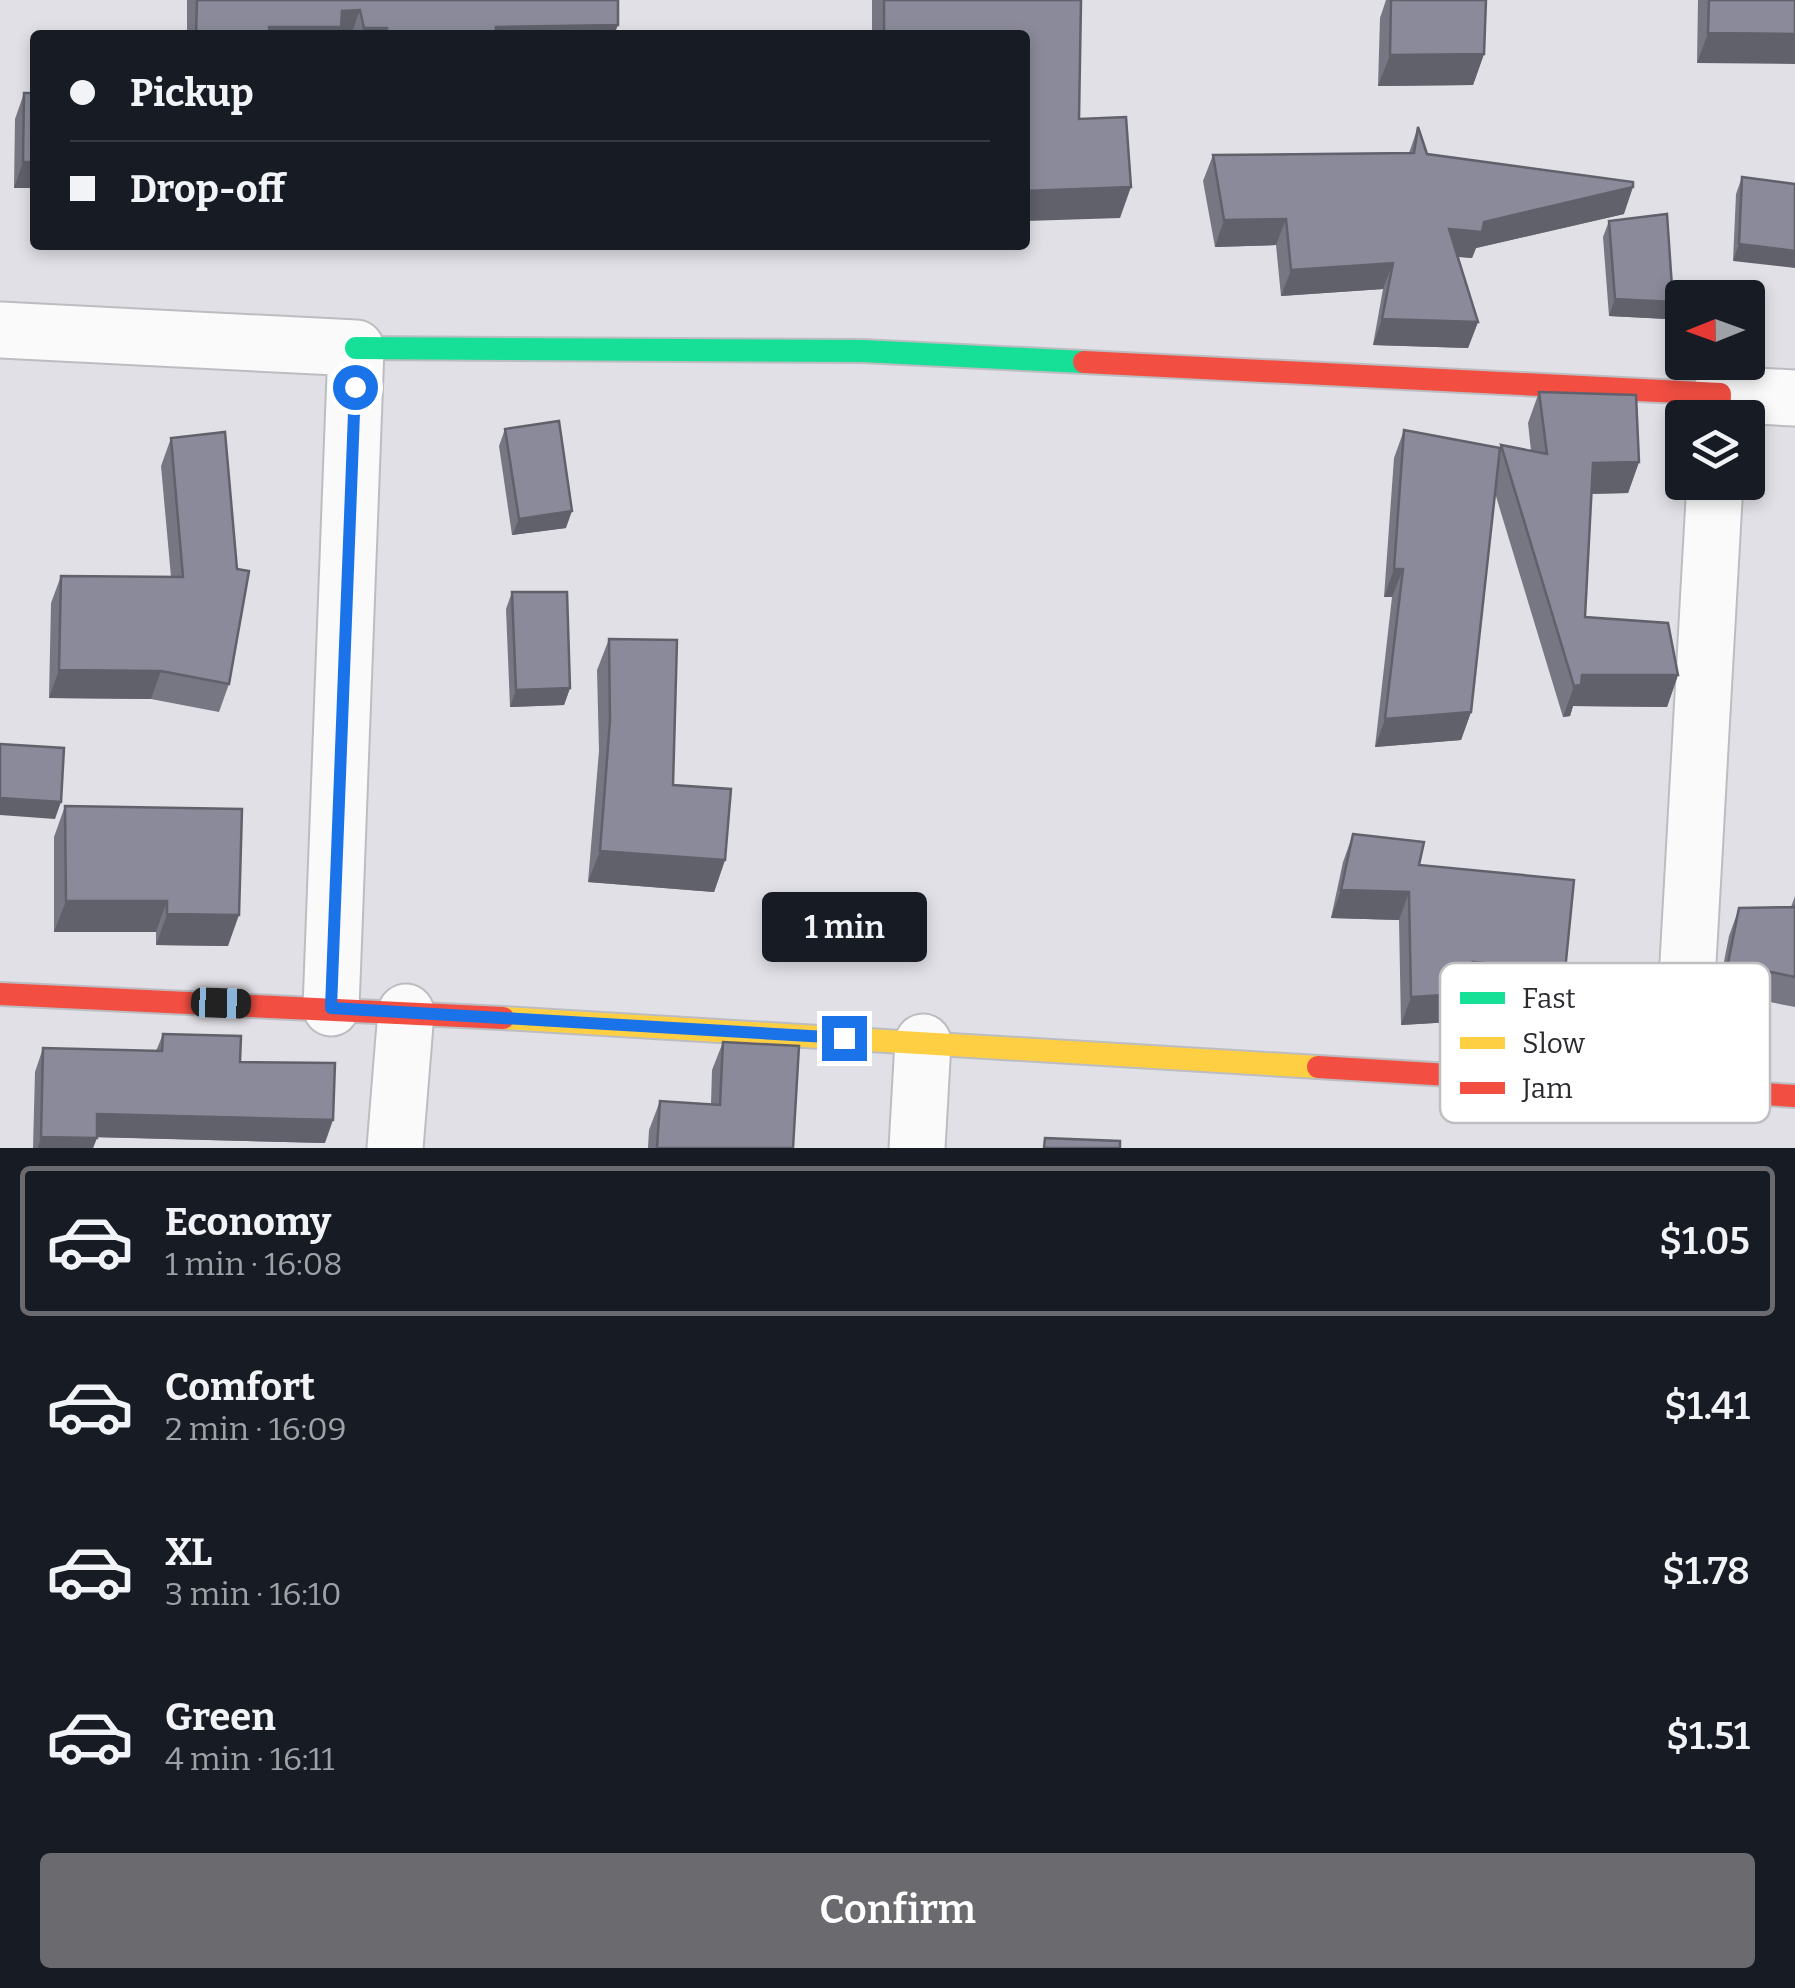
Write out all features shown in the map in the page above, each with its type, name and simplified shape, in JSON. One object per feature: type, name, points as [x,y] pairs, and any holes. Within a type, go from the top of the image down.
[{"type":"street","points":[[0,330],[356,348],[862,351],[1665,402]]},
{"type":"street","points":[[331,1008],[356,348]]},
{"type":"street","points":[[1765,401],[1795,398]]},
{"type":"street","points":[[1688,963],[1714,500]]},
{"type":"street","points":[[0,994],[406,1012],[1440,1073]]},
{"type":"street","points":[[395,1148],[406,1012]]},
{"type":"street","points":[[916,1148],[923,1042]]},
{"type":"street","points":[[1770,1094],[1795,1096]]},
{"type":"building","points":[[197,0],[618,0],[618,25],[387,30],[364,28],[360,10],[342,11],[341,27],[196,30]]},
{"type":"building","points":[[884,0],[1081,0],[1079,119],[1126,117],[1131,187],[1030,191],[1030,30],[884,30]]},
{"type":"building","points":[[1391,0],[1486,0],[1484,54],[1390,55]]},
{"type":"building","points":[[1709,0],[1795,0],[1795,34],[1708,33]]},
{"type":"building","points":[[24,93],[30,93],[30,162],[23,162]]},
{"type":"building","points":[[1418,127],[1427,154],[1633,182],[1633,187],[1484,222],[1482,232],[1449,229],[1478,322],[1382,319],[1393,263],[1291,270],[1286,219],[1224,220],[1213,155],[1414,153]]},
{"type":"building","points":[[1742,177],[1795,184],[1795,251],[1739,244]]},
{"type":"building","points":[[1667,214],[1672,280],[1665,280],[1665,302],[1615,299],[1609,221]]},
{"type":"building","points":[[1539,392],[1636,395],[1639,462],[1593,463],[1585,617],[1668,623],[1678,675],[1582,675],[1581,685],[1574,686],[1501,445],[1547,454]]},
{"type":"building","points":[[559,421],[572,511],[519,519],[505,429]]},
{"type":"building","points":[[1404,430],[1500,448],[1471,712],[1385,719],[1403,569],[1394,569]]},
{"type":"building","points":[[225,432],[237,569],[249,571],[229,684],[161,671],[59,670],[61,576],[183,577],[171,438]]},
{"type":"building","points":[[512,592],[567,592],[570,688],[516,690]]},
{"type":"building","points":[[609,639],[677,640],[673,785],[731,789],[725,860],[600,851],[610,720]]},
{"type":"building","points":[[0,744],[64,748],[61,802],[0,798]]},
{"type":"building","points":[[65,806],[242,809],[239,915],[167,914],[167,901],[66,901]]},
{"type":"building","points":[[1353,834],[1424,842],[1419,865],[1574,880],[1566,963],[1440,963],[1440,995],[1411,997],[1409,892],[1341,890]]},
{"type":"building","points":[[1795,907],[1795,977],[1770,972],[1770,963],[1728,963],[1739,908]]},
{"type":"building","points":[[163,1034],[241,1036],[240,1062],[335,1063],[333,1120],[97,1114],[97,1138],[41,1137],[43,1048],[162,1051]]},
{"type":"building","points":[[723,1042],[799,1046],[793,1148],[657,1148],[660,1101],[720,1105]]},
{"type":"building","points":[[1045,1138],[1120,1141],[1120,1148],[1044,1148]]},
{"type":"traffic: fast","points":[[356,348],[862,351],[1084,362]]},
{"type":"traffic: slow","points":[[503,1018],[1318,1067]]},
{"type":"traffic: jam","points":[[1084,362],[1720,394],[1720,400]]},
{"type":"traffic: jam","points":[[0,994],[503,1018]]},
{"type":"traffic: jam","points":[[1318,1067],[1440,1074]]},
{"type":"traffic: jam","points":[[1770,1094],[1795,1096]]},
{"type":"route","points":[[355,387],[331,1008],[844,1038]]}]
